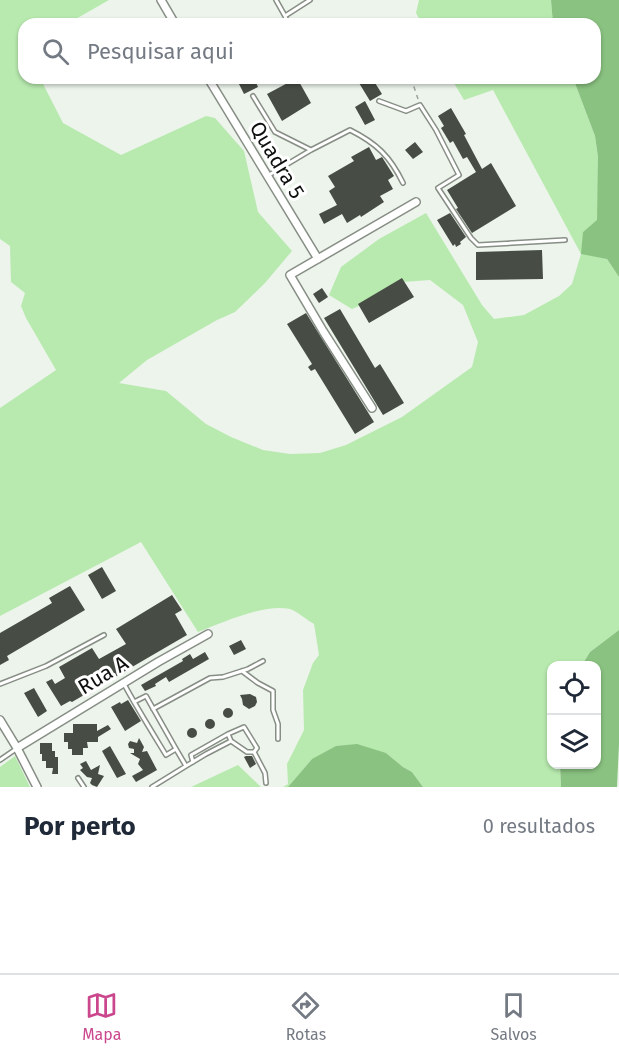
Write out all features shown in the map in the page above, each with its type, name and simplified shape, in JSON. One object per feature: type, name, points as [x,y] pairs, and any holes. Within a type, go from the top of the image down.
[{"type":"street","points":[[161,0],[172,18]]},
{"type":"street","name":"Quadra 5","points":[[213,84],[318,260]]},
{"type":"street","points":[[372,408],[290,275],[416,202]]},
{"type":"street","name":"Rua A","points":[[17,748],[208,634]]},
{"type":"street","points":[[0,720],[38,787]]},
{"type":"lane","points":[[276,0],[285,16],[310,0]]},
{"type":"lane","points":[[253,96],[275,132],[311,150]]},
{"type":"lane","points":[[379,101],[406,111],[420,105],[440,137],[459,175],[438,188],[478,245],[566,240]]},
{"type":"lane","points":[[268,176],[350,130],[368,139],[383,152],[403,183]]},
{"type":"lane","points":[[0,684],[46,666],[104,635]]},
{"type":"lane","points":[[153,709],[210,678],[223,677],[242,671],[263,661]]},
{"type":"lane","points":[[242,671],[273,691],[273,710],[278,724],[278,739]]},
{"type":"lane","points":[[123,683],[166,755],[176,749]]},
{"type":"lane","points":[[134,702],[146,696],[186,766]]},
{"type":"lane","points":[[193,762],[191,755],[244,727],[257,748],[254,753]]},
{"type":"lane","points":[[228,734],[231,741],[247,753],[254,753]]},
{"type":"lane","points":[[152,787],[231,741]]},
{"type":"lane","points":[[0,760],[17,748]]},
{"type":"lane","points":[[254,753],[265,773],[266,783]]},
{"type":"lane","points":[[78,778],[84,787]]},
{"type":"path","points":[[413,84],[420,105]]},
{"type":"shaded area","points":[[0,0],[109,0],[78,18],[18,18],[18,84],[43,84],[63,123],[121,155],[206,116],[215,118],[244,151],[258,212],[292,251],[265,283],[235,312],[147,360],[119,383],[166,391],[206,424],[263,450],[290,454],[320,453],[346,445],[402,417],[472,367],[478,342],[463,305],[430,280],[403,282],[384,295],[352,309],[329,295],[341,267],[379,239],[426,213],[482,305],[494,319],[524,315],[559,296],[572,284],[581,254],[493,90],[464,100],[455,84],[575,84],[595,136],[598,157],[598,220],[583,232],[607,259],[619,277],[619,630],[590,652],[584,661],[547,661],[547,769],[560,769],[561,787],[423,787],[412,772],[386,753],[312,759],[288,787],[283,787],[288,784],[287,764],[304,730],[303,690],[313,663],[319,655],[314,624],[293,610],[280,608],[256,611],[198,632],[141,542],[0,616],[0,408],[56,370],[21,306],[25,293],[11,282],[10,246],[0,239]]},
{"type":"shaded area","points":[[419,0],[551,0],[552,18],[419,18],[416,13]]},
{"type":"shaded area","points":[[551,0],[619,0],[619,277],[607,259],[581,254],[583,232],[597,220],[598,157],[595,136],[575,84],[601,84],[601,18],[552,18]]},
{"type":"shaded area","points":[[619,630],[617,787],[561,787],[560,769],[601,769],[601,661],[584,661],[590,652]]},
{"type":"shaded area","points":[[357,744],[386,753],[412,772],[423,787],[288,787],[312,759],[336,746]]},
{"type":"shaded area","points":[[15,756],[30,787],[0,787],[0,767]]},
{"type":"shaded area","points":[[238,765],[261,787],[191,787]]},
{"type":"building","points":[[239,84],[257,84],[258,87],[244,94]]},
{"type":"building","points":[[286,84],[300,84],[311,103],[282,121],[267,94]]},
{"type":"building","points":[[360,84],[376,84],[382,94],[370,101]]},
{"type":"building","points":[[365,101],[375,120],[365,125],[355,107]]},
{"type":"building","points":[[451,108],[482,169],[491,163],[516,206],[472,233],[447,190],[476,172],[467,157],[463,159],[453,141],[450,143],[441,128],[444,126],[438,116]]},
{"type":"building","points":[[415,142],[423,152],[413,159],[405,150]]},
{"type":"building","points":[[369,147],[376,160],[382,157],[394,176],[388,180],[393,189],[380,196],[384,202],[361,217],[360,215],[347,223],[342,214],[324,224],[319,214],[337,205],[329,191],[335,187],[328,176],[354,161],[351,157]]},
{"type":"building","points":[[450,213],[466,237],[456,247],[455,244],[453,246],[437,220]]},
{"type":"building","points":[[542,250],[543,279],[476,280],[476,252]]},
{"type":"building","points":[[402,278],[414,297],[369,323],[358,304]]},
{"type":"building","points":[[322,288],[328,297],[319,303],[313,294]]},
{"type":"building","points":[[340,309],[375,368],[380,364],[404,403],[383,415],[324,318]]},
{"type":"building","points":[[306,313],[374,422],[355,434],[315,369],[311,371],[308,367],[312,364],[287,324]]},
{"type":"building","points":[[102,567],[116,591],[102,599],[88,575]]},
{"type":"building","points":[[70,586],[85,610],[7,656],[9,660],[0,665],[0,633],[52,603],[49,598]]},
{"type":"building","points":[[172,595],[182,610],[175,614],[187,635],[72,702],[61,706],[46,682],[52,679],[55,684],[65,678],[59,667],[92,648],[99,659],[126,644],[116,629]]},
{"type":"building","points":[[241,640],[246,649],[234,655],[229,646]]},
{"type":"building","points":[[205,652],[209,659],[169,682],[166,677],[155,684],[156,686],[145,691],[141,685],[183,661],[182,659],[190,654],[193,659]]},
{"type":"building","points":[[34,688],[47,711],[38,717],[24,693]]},
{"type":"building","points":[[250,694],[256,697],[257,702],[249,709],[243,705],[240,695]]},
{"type":"building","points":[[128,700],[141,721],[125,731],[111,707]]},
{"type":"building","points":[[228,708],[233,713],[228,718],[223,713]]},
{"type":"building","points":[[210,719],[215,724],[210,729],[205,724]]},
{"type":"building","points":[[73,724],[97,724],[97,731],[108,725],[111,729],[98,737],[98,742],[87,742],[88,748],[83,748],[83,755],[72,755],[72,749],[68,749],[68,742],[64,742],[64,733],[73,733]]},
{"type":"building","points":[[192,728],[196,729],[196,737],[192,738],[188,737],[187,733],[188,729]]},
{"type":"building","points":[[139,738],[144,747],[142,752],[147,751],[157,770],[136,782],[132,776],[143,770],[138,764],[140,759],[130,753],[134,753],[134,749],[129,748],[128,744],[130,741],[137,743]]},
{"type":"building","points":[[40,743],[52,743],[52,751],[55,751],[55,757],[58,757],[58,774],[52,774],[53,768],[46,768],[46,761],[42,761],[42,754],[40,754]]},
{"type":"building","points":[[110,746],[126,774],[117,778],[102,751]]},
{"type":"building","points":[[252,756],[256,764],[250,768],[244,757]]},
{"type":"building","points":[[86,761],[91,770],[100,765],[98,774],[104,776],[97,787],[90,783],[92,778],[87,777],[80,770],[83,768],[80,764]]}]
